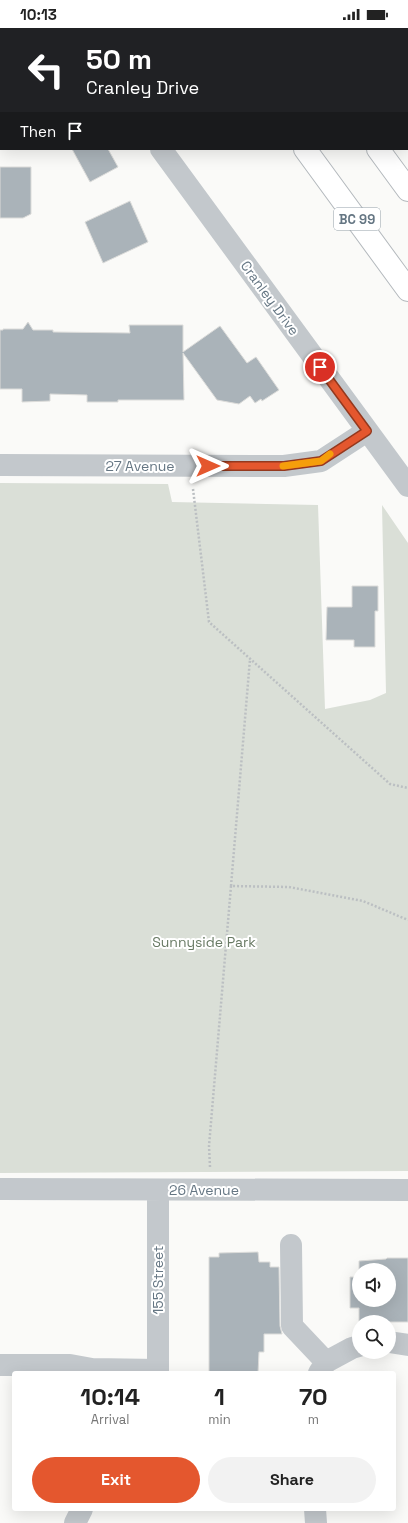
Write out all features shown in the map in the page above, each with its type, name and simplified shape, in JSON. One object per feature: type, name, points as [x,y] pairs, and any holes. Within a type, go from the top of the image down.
[{"type":"highway","name":"BC 99","points":[[306,150],[408,290]]},
{"type":"highway","points":[[379,150],[408,190]]},
{"type":"street","name":"Cranley Drive","points":[[162,150],[408,486]]},
{"type":"street","name":"27 Avenue","points":[[0,465],[284,466],[321,461],[367,431]]},
{"type":"street","name":"26 Avenue","points":[[0,1190],[408,1190]]},
{"type":"street","name":"155 Street","points":[[158,1190],[158,1371]]},
{"type":"street","points":[[291,1245],[292,1326],[323,1368],[352,1348]]},
{"type":"street","points":[[396,1343],[408,1345]]},
{"type":"street","points":[[0,1365],[70,1365],[92,1369],[158,1371]]},
{"type":"street","points":[[75,1523],[81,1511]]},
{"type":"street","points":[[315,1511],[316,1523]]},
{"type":"path","points":[[193,485],[209,622],[390,784],[408,788]]},
{"type":"path","points":[[211,1190],[210,1146],[250,659]]},
{"type":"path","points":[[231,886],[289,887],[363,901],[408,920]]},
{"type":"green space","name":"Sunnyside Park","points":[[0,483],[168,484],[172,502],[318,505],[325,709],[370,700],[386,693],[382,505],[408,543],[408,1171],[0,1173]]},
{"type":"building","points":[[73,150],[109,150],[118,167],[90,182]]},
{"type":"building","points":[[0,167],[31,167],[31,214],[23,218],[0,218]]},
{"type":"building","points":[[130,201],[148,242],[103,263],[85,222]]},
{"type":"building","points":[[28,322],[33,330],[53,330],[53,332],[130,333],[129,325],[183,325],[183,352],[220,326],[247,363],[256,357],[279,390],[262,401],[261,399],[255,403],[250,396],[239,404],[217,400],[183,353],[184,400],[118,400],[118,402],[87,402],[87,395],[50,394],[50,401],[22,402],[22,389],[0,389],[0,330],[23,329]]},
{"type":"building","points":[[352,586],[378,586],[378,611],[375,611],[375,647],[354,647],[354,640],[326,640],[327,607],[352,607]]},
{"type":"building","points":[[258,1252],[259,1262],[270,1262],[270,1267],[279,1267],[280,1326],[282,1334],[264,1334],[264,1352],[259,1352],[258,1371],[209,1371],[209,1257],[219,1257],[219,1253]]},
{"type":"building","points":[[387,1258],[408,1258],[408,1322],[396,1322],[396,1315],[359,1315],[359,1308],[350,1308],[350,1277],[352,1277],[352,1307],[396,1307],[396,1263],[359,1263],[359,1261]]},
{"type":"slow traffic","points":[[283,466],[321,461],[330,454]]},
{"type":"route","points":[[208,466],[284,466],[321,461],[367,431],[320,367]]}]
